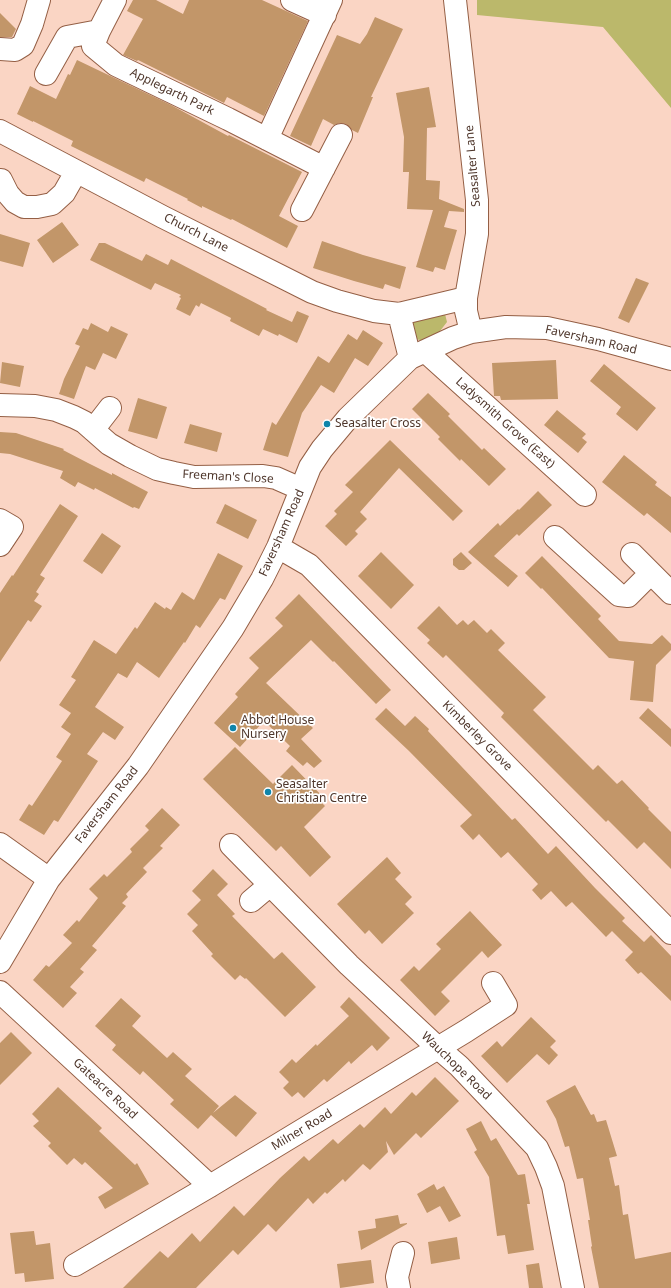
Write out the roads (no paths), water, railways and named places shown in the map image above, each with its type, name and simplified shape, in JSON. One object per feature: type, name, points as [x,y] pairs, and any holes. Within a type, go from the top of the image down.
[{"type":"street","points":[[0,49],[15,50],[23,45],[32,24],[39,0]]},
{"type":"street","name":"Applegarth Park","points":[[115,0],[93,46],[116,65],[324,168]]},
{"type":"street","points":[[267,139],[328,8],[292,0]]},
{"type":"street","name":"Seasalter Lane","points":[[455,0],[477,200],[477,234],[466,298],[466,311],[471,332]]},
{"type":"street","points":[[46,74],[67,37],[99,31]]},
{"type":"street","name":"Church Lane","points":[[0,132],[312,292],[337,301],[374,311],[399,314]]},
{"type":"street","points":[[302,210],[341,135]]},
{"type":"street","points":[[1,180],[8,194],[16,202],[24,207],[37,207],[52,204],[64,193],[76,172]]},
{"type":"street","points":[[418,355],[399,314],[466,298]]},
{"type":"street","name":"Faversham Road","points":[[0,962],[49,879],[138,766],[219,649],[262,579],[278,546],[310,467],[322,449],[348,418],[418,355],[453,338],[471,332],[506,327],[546,328],[598,339],[671,359]]},
{"type":"street","name":"Ladysmith Grove (East)","points":[[418,355],[585,495]]},
{"type":"street","name":"Freeman's Close","points":[[0,405],[35,406],[56,410],[74,417],[84,422],[109,444],[130,456],[157,469],[174,474],[194,477],[263,476],[276,478],[301,489]]},
{"type":"street","points":[[93,430],[110,408]]},
{"type":"street","points":[[0,520],[12,527],[0,545]]},
{"type":"street","points":[[555,537],[619,595],[628,596],[651,573]]},
{"type":"street","name":"Kimberley Grove","points":[[278,546],[309,565],[671,933]]},
{"type":"street","points":[[632,554],[671,593]]},
{"type":"street","points":[[0,844],[49,879]]},
{"type":"street","name":"Wauchope Road","points":[[231,845],[349,965],[459,1066],[537,1148],[553,1186],[573,1288]]},
{"type":"street","points":[[251,901],[270,885]]},
{"type":"street","name":"Milner Road","points":[[75,1265],[210,1186],[438,1048],[506,1005],[493,983]]},
{"type":"street","name":"Gateacre Road","points":[[0,992],[210,1186]]},
{"type":"street","points":[[399,1288],[397,1277],[403,1253]]},
{"type":"place","name":"Seasalter Cross","points":[[327,424]]},
{"type":"place","name":"Abbot House Nursery","points":[[233,728]]},
{"type":"place","name":"Seasalter Christian Centre","points":[[268,792]]}]
